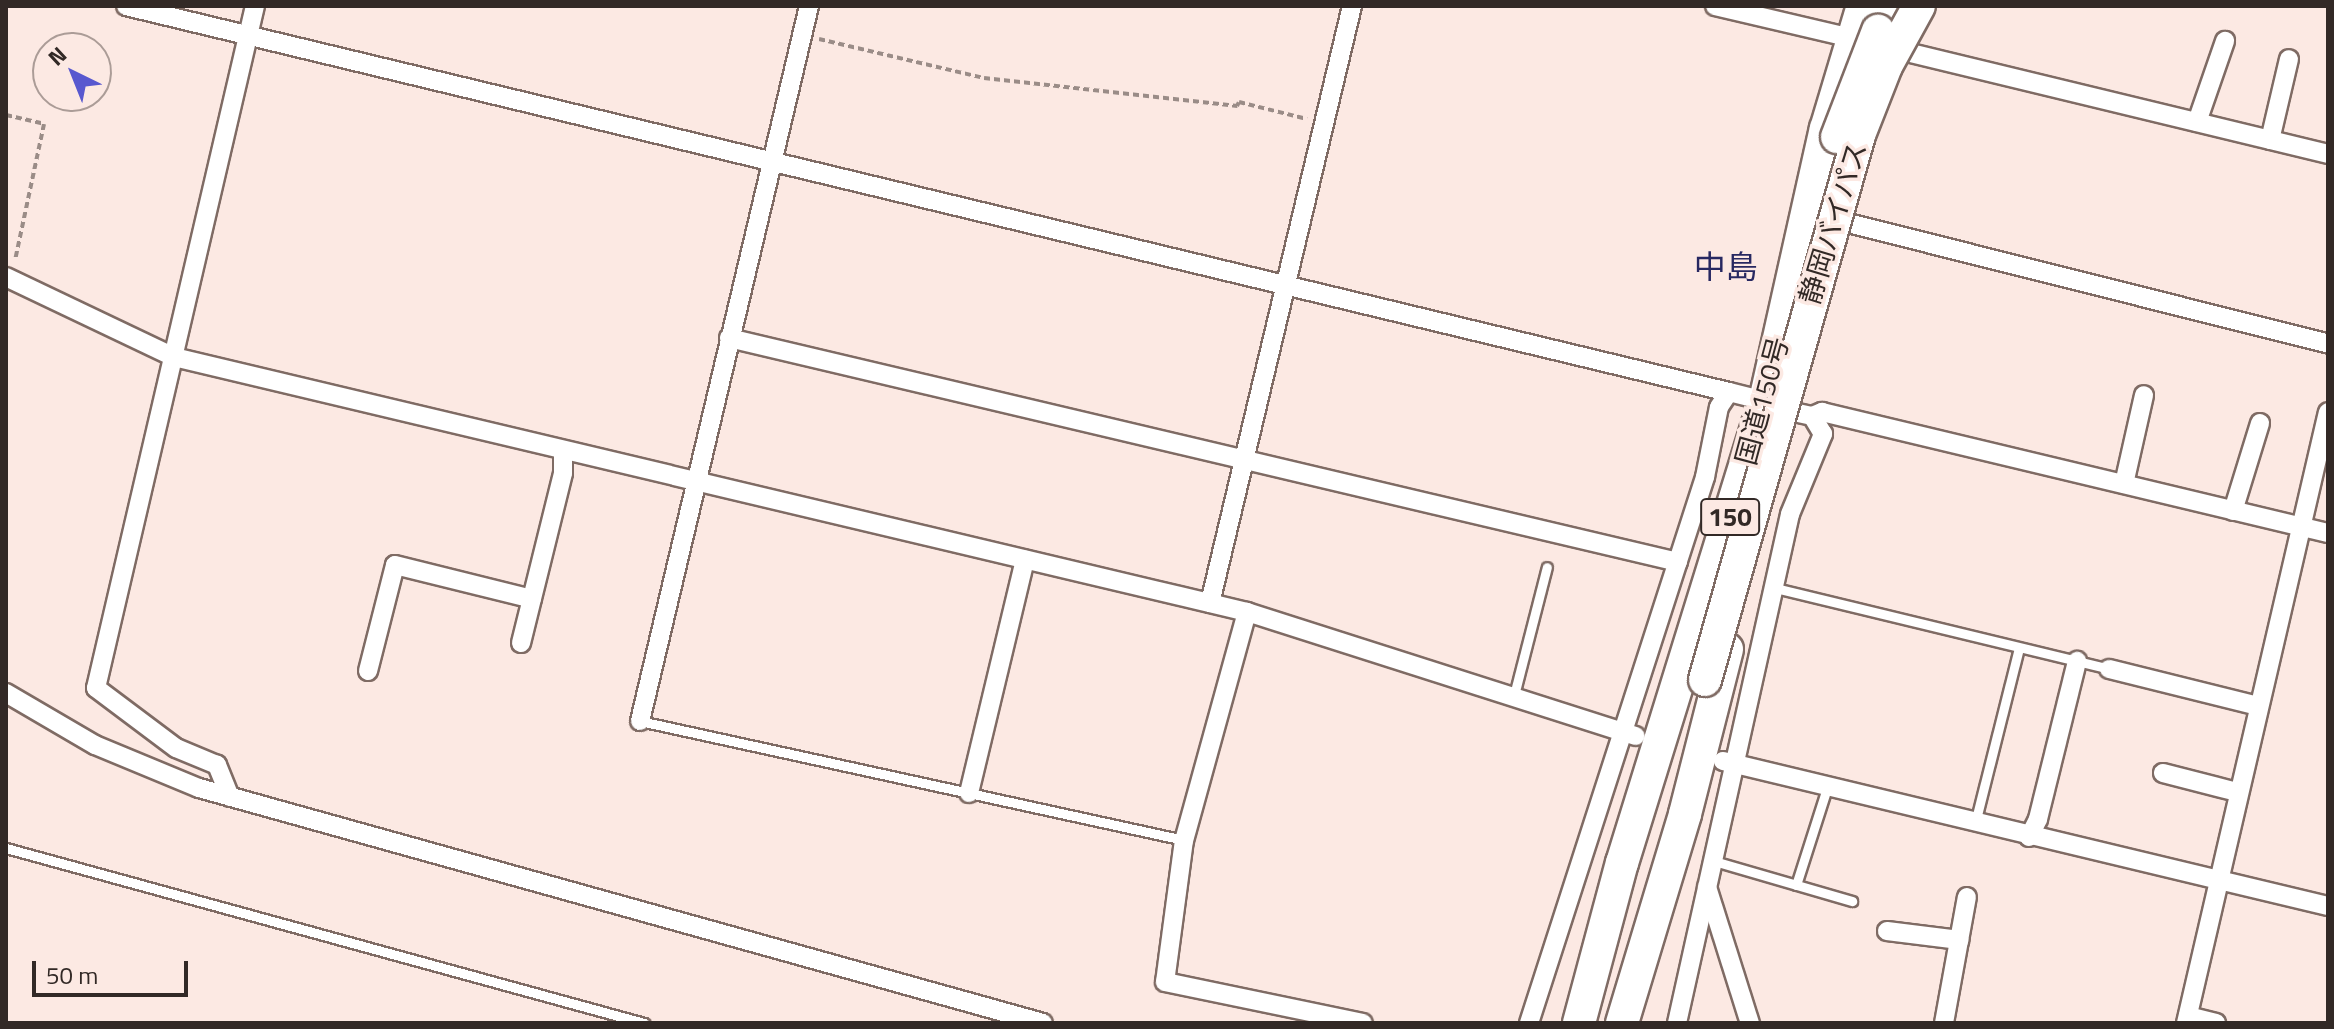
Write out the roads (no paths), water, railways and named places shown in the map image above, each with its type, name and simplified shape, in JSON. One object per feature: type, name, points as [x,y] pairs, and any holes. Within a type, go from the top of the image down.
[{"type":"highway","name":"国道150号","points":[[1579,1023],[1622,863],[1789,409],[1851,38],[1863,6]]},
{"type":"highway","name":"国道150号","points":[[1622,1023],[1685,814],[1789,409],[1844,222],[1893,6]]},
{"type":"highway","name":"静岡バイパス","points":[[1699,679],[1839,131],[1866,54],[1893,6]]},
{"type":"highway","name":"静岡バイパス","points":[[1699,679],[1859,135],[1886,66],[1919,6]]},
{"type":"highway","name":"150","points":[[1592,1023],[1699,679]]},
{"type":"highway","name":"150","points":[[1614,1023],[1699,679]]},
{"type":"street","points":[[126,6],[1789,409],[1822,412],[2328,533]]},
{"type":"street","points":[[230,797],[217,765],[176,748],[96,688],[255,6]]},
{"type":"street","points":[[640,721],[809,6]]},
{"type":"street","points":[[1210,603],[1352,6]]},
{"type":"street","points":[[1715,6],[1851,38]]},
{"type":"street","points":[[2197,122],[2209,100],[2225,41]]},
{"type":"street","points":[[1883,47],[2328,154]]},
{"type":"street","points":[[2270,140],[2289,59]]},
{"type":"street","points":[[1844,222],[2328,344]]},
{"type":"street","points":[[9,278],[174,357],[1247,612],[1628,734]]},
{"type":"street","points":[[729,338],[1678,562]]},
{"type":"street","points":[[1529,1023],[1628,734],[1705,477],[1715,416],[1729,392]]},
{"type":"street","points":[[2124,484],[2144,395]]},
{"type":"street","points":[[1677,1023],[1714,861],[1730,763],[1775,588],[1790,514],[1823,434],[1789,409]]},
{"type":"street","points":[[2216,1023],[2187,1020],[2237,792],[2328,412]]},
{"type":"street","points":[[2233,511],[2260,423]]},
{"type":"street","points":[[521,643],[563,473],[563,450]]},
{"type":"street","points":[[969,793],[1025,560]]},
{"type":"street","points":[[368,671],[395,565],[532,599]]},
{"type":"street","points":[[1247,612],[1184,840],[1165,982],[1363,1023]]},
{"type":"street","points":[[2029,837],[2038,819],[2077,661]]},
{"type":"street","points":[[2109,669],[2259,706]]},
{"type":"street","points":[[6,693],[95,745],[230,797],[1043,1023]]},
{"type":"street","points":[[1730,763],[1974,824],[2328,906]]},
{"type":"street","points":[[2163,773],[2237,792]]},
{"type":"street","points":[[1707,887],[1750,1023]]},
{"type":"street","points":[[1944,1023],[1967,897]]},
{"type":"street","points":[[1887,931],[1959,940]]},
{"type":"lane","points":[[1513,699],[1547,567]]},
{"type":"lane","points":[[1775,588],[2109,669]]},
{"type":"lane","points":[[1974,824],[2019,648]]},
{"type":"lane","points":[[640,721],[1184,840]]},
{"type":"lane","points":[[1796,885],[1827,788]]},
{"type":"lane","points":[[6,848],[644,1023]]},
{"type":"lane","points":[[1714,861],[1852,901]]},
{"type":"district","name":"中島","points":[[1726,266]]}]
